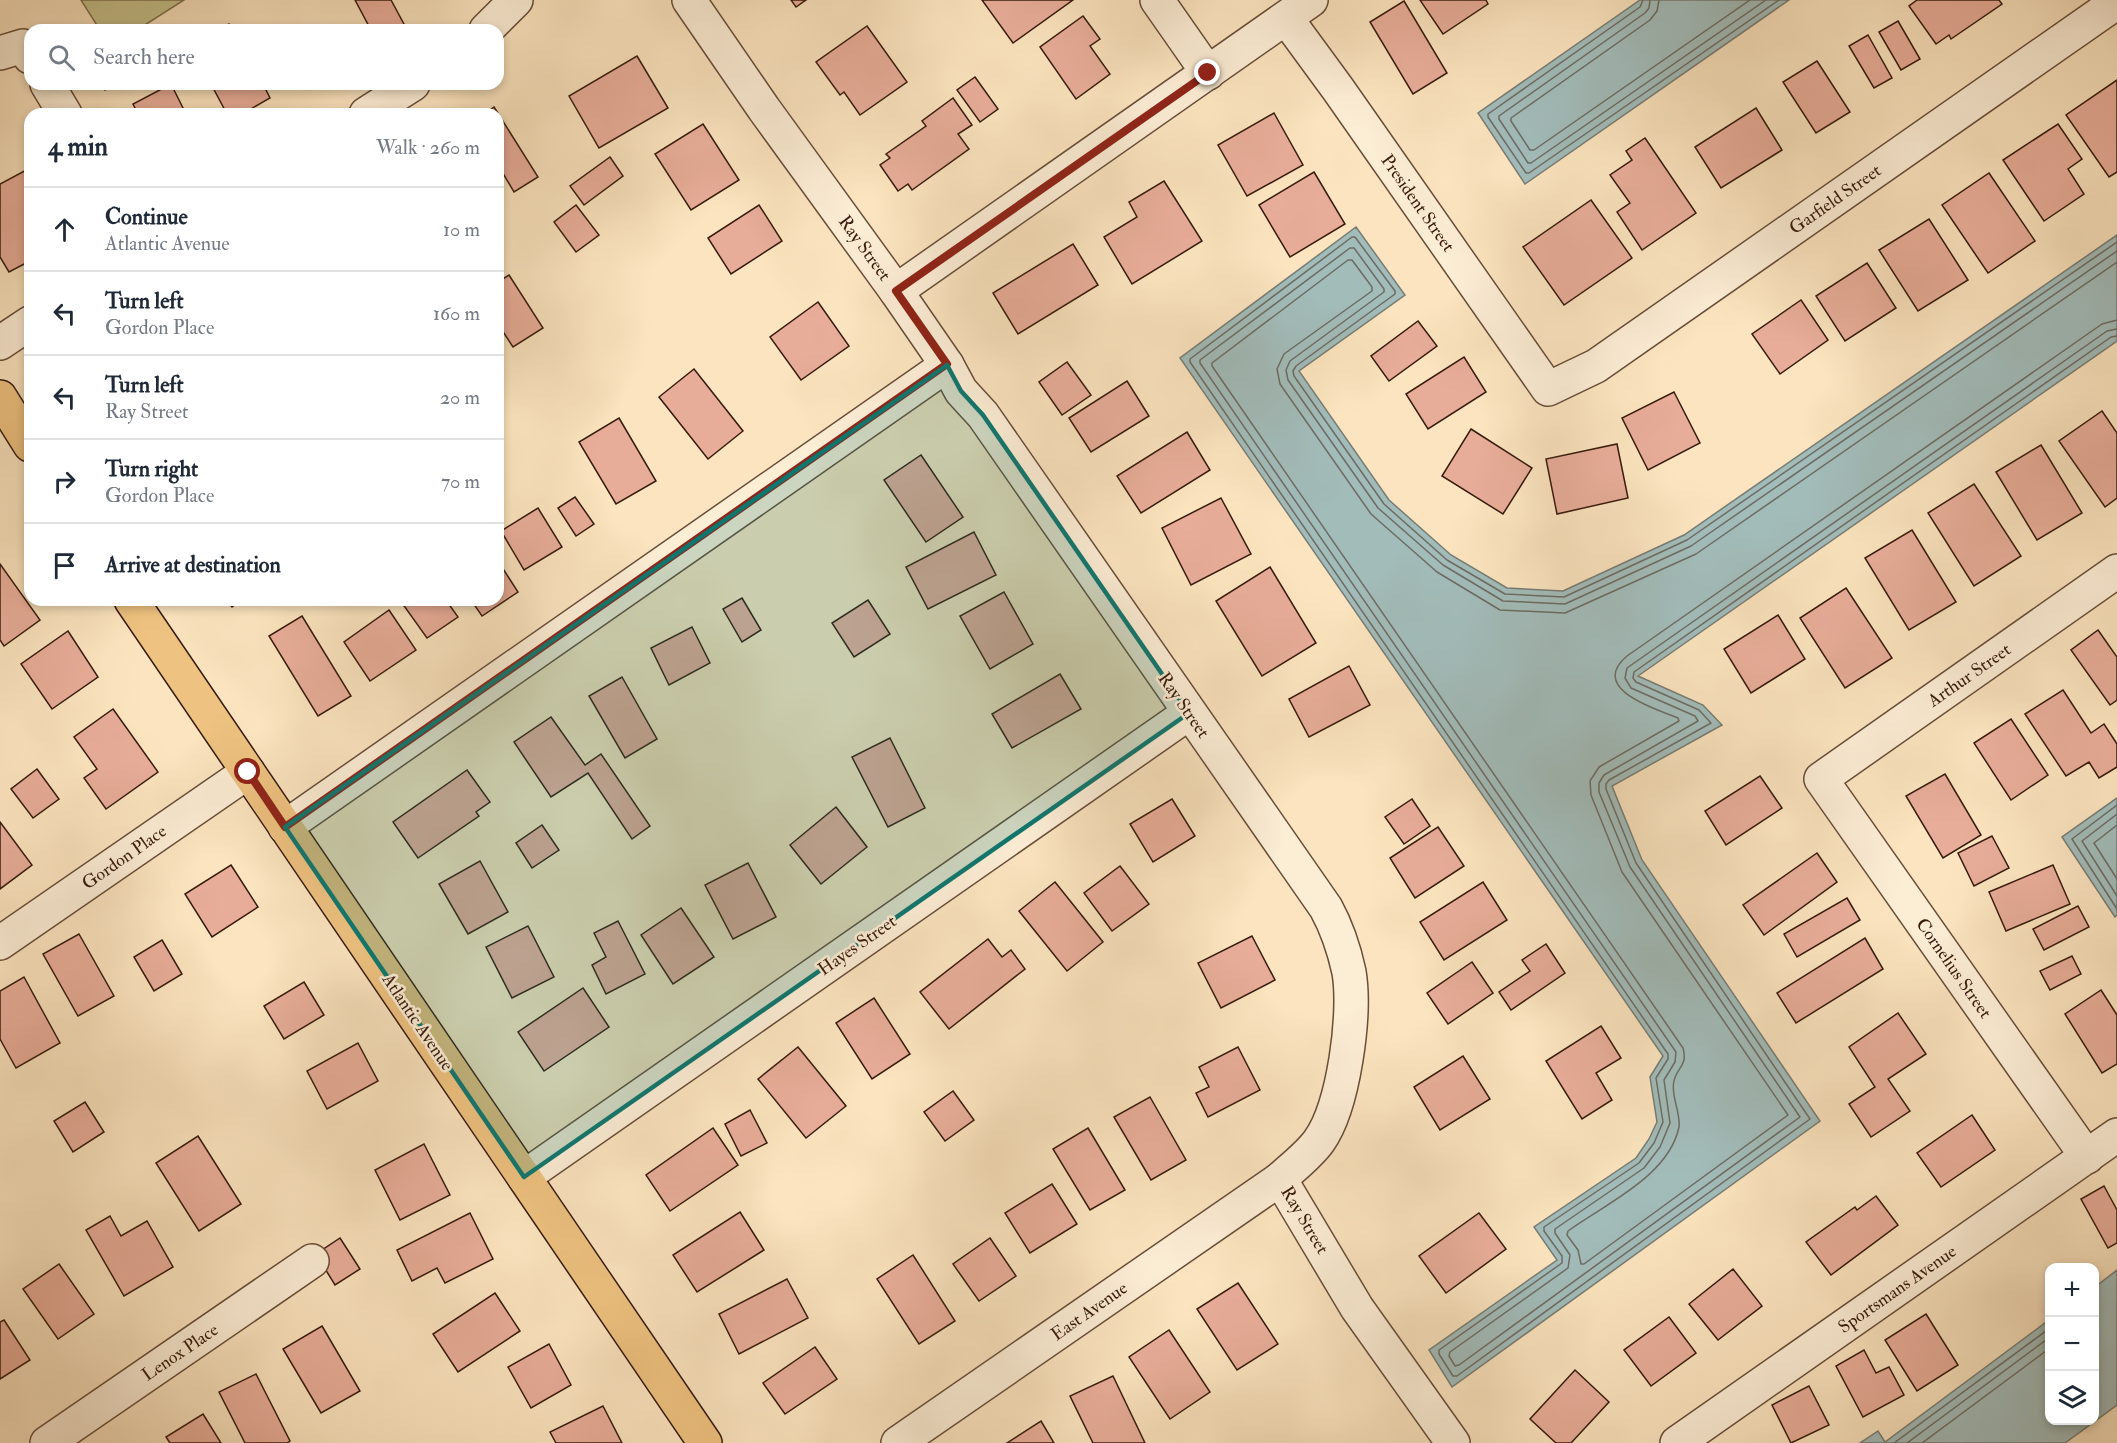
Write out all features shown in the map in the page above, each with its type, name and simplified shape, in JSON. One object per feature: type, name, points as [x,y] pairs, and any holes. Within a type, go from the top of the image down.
[{"type":"main road","points":[[0,397],[24,436]]},
{"type":"main road","name":"Atlantic Avenue","points":[[135,606],[705,1443]]},
{"type":"street","points":[[492,24],[516,0]]},
{"type":"street","name":"Ray Street","points":[[689,0],[764,109],[947,364],[961,391],[983,415],[1326,908],[1338,930],[1349,974],[1350,1026],[1340,1090],[1332,1119],[1319,1142],[1280,1179],[1357,1308],[1453,1443]]},
{"type":"street","points":[[1157,0],[1208,73]]},
{"type":"street","name":"Garfield Street","points":[[1548,389],[1596,366],[2117,2]]},
{"type":"street","points":[[896,291],[1299,9]]},
{"type":"street","name":"President Street","points":[[1299,9],[1338,89],[1548,389]]},
{"type":"street","points":[[0,53],[24,48]]},
{"type":"street","points":[[51,90],[61,108]]},
{"type":"street","points":[[375,108],[404,90]]},
{"type":"street","points":[[0,343],[24,327]]},
{"type":"street","points":[[285,827],[947,364]]},
{"type":"street","name":"Arthur Street","points":[[1821,779],[2117,571]]},
{"type":"street","name":"Hayes Street","points":[[524,1177],[1190,713]]},
{"type":"street","name":"Gordon Place","points":[[0,943],[248,772]]},
{"type":"street","name":"Cornelius Street","points":[[1821,779],[2086,1157]]},
{"type":"street","name":"Sportsmans Avenue","points":[[1677,1443],[2117,1135]]},
{"type":"street","name":"East Avenue","points":[[898,1443],[1280,1179]]},
{"type":"street","name":"Lenox Place","points":[[47,1443],[312,1261]]},
{"type":"highlighted area","points":[[947,365],[961,391],[983,415],[1189,713],[524,1177],[285,827]]},
{"type":"shaded area","points":[[81,0],[184,0],[146,24],[96,24]]},
{"type":"water","points":[[1640,0],[1789,0],[1525,184],[1478,113]]},
{"type":"water","points":[[1356,227],[1405,295],[1299,371],[1389,500],[1451,555],[1507,588],[1563,591],[1684,535],[2117,235],[2117,341],[1638,676],[1703,705],[1722,725],[1612,786],[1642,860],[1820,1121],[1452,1387],[1429,1350],[1557,1260],[1534,1227],[1636,1158],[1657,1122],[1650,1077],[1663,1056],[1180,358]]},
{"type":"water","points":[[2117,798],[2117,915],[2115,917],[2062,837]]},
{"type":"water","points":[[2117,1270],[2117,1405],[2099,1418],[2099,1317],[2099,1284]]},
{"type":"water","points":[[2045,1323],[2045,1425],[2090,1425],[2065,1443],[1860,1443],[1878,1431],[1885,1442]]},
{"type":"building","points":[[355,0],[391,0],[404,24],[368,24]]},
{"type":"building","points":[[791,0],[806,0],[796,7]]},
{"type":"building","points":[[982,0],[1073,0],[1013,43]]},
{"type":"building","points":[[1420,0],[1486,0],[1488,4],[1443,34]]},
{"type":"building","points":[[1917,0],[1999,0],[2002,4],[1951,39],[1949,35],[1936,44],[1909,6]]},
{"type":"building","points":[[1404,1],[1447,73],[1413,94],[1370,22]]},
{"type":"building","points":[[1083,16],[1100,39],[1090,46],[1110,74],[1076,99],[1040,47]]},
{"type":"building","points":[[1898,21],[1920,59],[1901,70],[1879,32]]},
{"type":"building","points":[[867,26],[907,82],[860,115],[844,92],[840,95],[816,62]]},
{"type":"building","points":[[1868,35],[1892,78],[1874,88],[1849,46]]},
{"type":"building","points":[[637,56],[668,108],[599,148],[569,96]]},
{"type":"building","points":[[1817,61],[1850,112],[1816,133],[1783,82]]},
{"type":"building","points":[[975,77],[998,109],[980,122],[957,90]]},
{"type":"building","points":[[2117,80],[2117,172],[2109,177],[2066,115]]},
{"type":"building","points":[[160,90],[174,90],[183,108],[135,108],[133,104]]},
{"type":"building","points":[[214,90],[266,90],[270,98],[252,108],[224,108]]},
{"type":"building","points":[[953,98],[972,125],[958,134],[969,149],[912,190],[908,184],[898,191],[880,165],[890,158],[886,154],[926,126],[922,121]]},
{"type":"building","points":[[1756,108],[1782,150],[1721,188],[1695,147]]},
{"type":"building","points":[[1274,113],[1303,165],[1247,196],[1218,145]]},
{"type":"building","points":[[504,123],[538,177],[514,192],[504,175]]},
{"type":"building","points":[[703,124],[739,180],[691,210],[655,154]]},
{"type":"building","points":[[2058,124],[2082,159],[2068,169],[2084,194],[2044,221],[2003,160]]},
{"type":"building","points":[[1645,138],[1696,213],[1642,250],[1617,212],[1630,203],[1610,175],[1632,160],[1626,151]]},
{"type":"building","points":[[610,157],[623,176],[584,205],[570,186]]},
{"type":"building","points":[[24,171],[24,264],[9,272],[0,257],[0,184]]},
{"type":"building","points":[[1314,172],[1345,224],[1290,257],[1259,205]]},
{"type":"building","points":[[1989,173],[2035,241],[1988,273],[1942,205]]},
{"type":"building","points":[[1164,181],[1202,241],[1132,284],[1104,237],[1137,217],[1129,202]]},
{"type":"building","points":[[1591,200],[1632,258],[1564,305],[1523,247]]},
{"type":"building","points":[[576,205],[599,235],[576,252],[554,222]]},
{"type":"building","points":[[759,205],[782,241],[731,274],[708,238]]},
{"type":"building","points":[[1929,219],[1968,280],[1918,311],[1879,250]]},
{"type":"building","points":[[1073,244],[1098,285],[1018,334],[993,293]]},
{"type":"building","points":[[1867,263],[1896,308],[1845,341],[1816,296]]},
{"type":"building","points":[[509,275],[543,328],[513,347],[504,333],[504,278]]},
{"type":"building","points":[[1801,300],[1828,340],[1780,374],[1752,334]]},
{"type":"building","points":[[818,302],[849,346],[801,380],[770,337]]},
{"type":"building","points":[[1418,321],[1437,346],[1389,381],[1371,356]]},
{"type":"building","points":[[1464,357],[1486,392],[1428,429],[1406,394]]},
{"type":"building","points":[[1067,362],[1091,395],[1062,415],[1039,382]]},
{"type":"building","points":[[694,369],[743,431],[708,459],[659,397]]},
{"type":"building","points":[[1127,381],[1149,416],[1091,452],[1069,418]]},
{"type":"building","points":[[1674,392],[1700,443],[1648,470],[1622,418]]},
{"type":"building","points":[[2102,411],[2117,433],[2117,498],[2105,507],[2059,441]]},
{"type":"building","points":[[619,418],[656,481],[616,504],[579,442]]},
{"type":"building","points":[[1471,429],[1532,468],[1503,514],[1442,476]]},
{"type":"building","points":[[1187,432],[1210,470],[1141,513],[1117,476]]},
{"type":"building","points":[[1617,444],[1628,498],[1557,514],[1546,459]]},
{"type":"building","points":[[2041,445],[2082,513],[2037,540],[1996,472]]},
{"type":"building","points":[[921,455],[963,517],[926,542],[884,480]]},
{"type":"building","points":[[1974,484],[2021,556],[1974,586],[1928,513]]},
{"type":"building","points":[[575,497],[594,524],[576,536],[558,508]]},
{"type":"building","points":[[1221,498],[1251,554],[1191,585],[1162,528]]},
{"type":"building","points":[[538,508],[562,547],[524,570],[504,536],[504,529]]},
{"type":"building","points":[[1912,530],[1956,602],[1909,630],[1865,558]]},
{"type":"building","points":[[974,532],[996,575],[928,609],[906,567]]},
{"type":"building","points":[[0,564],[24,598],[24,606],[30,606],[40,620],[4,646],[0,640]]},
{"type":"building","points":[[1270,567],[1316,643],[1262,676],[1216,601]]},
{"type":"building","points":[[504,570],[518,592],[504,601]]},
{"type":"building","points":[[1846,588],[1892,658],[1845,688],[1800,618]]},
{"type":"building","points":[[1004,592],[1033,644],[990,669],[960,616]]},
{"type":"building","points":[[742,598],[761,630],[742,642],[723,609]]},
{"type":"building","points":[[868,600],[890,634],[854,657],[832,623]]},
{"type":"building","points":[[404,606],[450,606],[458,617],[427,638]]},
{"type":"building","points":[[475,606],[497,606],[482,616]]},
{"type":"building","points":[[389,610],[416,650],[370,681],[344,642]]},
{"type":"building","points":[[1778,615],[1805,659],[1751,693],[1724,649]]},
{"type":"building","points":[[302,616],[351,696],[318,716],[269,636]]},
{"type":"building","points":[[692,627],[710,663],[669,685],[651,648]]},
{"type":"building","points":[[2098,630],[2117,657],[2117,700],[2110,705],[2071,650]]},
{"type":"building","points":[[68,631],[98,677],[52,709],[21,664]]},
{"type":"building","points":[[1349,666],[1370,705],[1309,737],[1289,699]]},
{"type":"building","points":[[1060,674],[1081,709],[1012,748],[992,714]]},
{"type":"building","points":[[622,677],[657,739],[625,758],[589,696]]},
{"type":"building","points":[[2063,690],[2091,733],[2104,724],[2117,744],[2117,767],[2099,778],[2089,762],[2066,776],[2025,714]]},
{"type":"building","points":[[113,709],[158,772],[106,809],[84,778],[97,769],[74,737]]},
{"type":"building","points":[[551,717],[585,765],[601,754],[650,826],[632,839],[588,773],[551,797],[514,742]]},
{"type":"building","points":[[2011,719],[2048,775],[2011,800],[1974,743]]},
{"type":"building","points":[[890,738],[925,808],[888,827],[852,757]]},
{"type":"building","points":[[37,769],[59,799],[33,818],[11,789]]},
{"type":"building","points":[[467,770],[490,802],[476,812],[479,816],[418,858],[393,822]]},
{"type":"building","points":[[1945,774],[1981,835],[1943,858],[1906,796]]},
{"type":"building","points":[[1760,776],[1782,808],[1726,845],[1705,811]]},
{"type":"building","points":[[1172,799],[1195,836],[1153,862],[1130,824]]},
{"type":"building","points":[[1412,799],[1430,826],[1404,844],[1385,817]]},
{"type":"building","points":[[836,807],[867,847],[821,884],[790,845]]},
{"type":"building","points":[[0,822],[32,865],[0,889]]},
{"type":"building","points":[[542,825],[559,850],[532,868],[516,843]]},
{"type":"building","points":[[1438,827],[1464,866],[1415,898],[1390,858]]},
{"type":"building","points":[[1992,836],[2009,868],[1974,886],[1958,853]]},
{"type":"building","points":[[1817,853],[1837,882],[1764,935],[1743,905]]},
{"type":"building","points":[[480,861],[508,912],[468,934],[439,884]]},
{"type":"building","points":[[748,863],[776,917],[733,939],[705,885]]},
{"type":"building","points":[[231,865],[258,907],[212,937],[185,894]]},
{"type":"building","points":[[2053,865],[2070,904],[2006,931],[1989,892]]},
{"type":"building","points":[[1120,866],[1149,904],[1112,931],[1084,893]]},
{"type":"building","points":[[1055,882],[1103,942],[1067,971],[1019,911]]},
{"type":"building","points":[[1483,882],[1507,920],[1444,960],[1420,922]]},
{"type":"building","points":[[1847,898],[1860,920],[1797,957],[1784,934]]},
{"type":"building","points":[[2078,906],[2089,927],[2044,950],[2033,929]]},
{"type":"building","points":[[681,908],[714,957],[673,984],[641,935]]},
{"type":"building","points":[[618,921],[645,974],[606,994],[592,965],[606,957],[594,933]]},
{"type":"building","points":[[528,926],[554,977],[512,998],[486,947]]},
{"type":"building","points":[[79,934],[114,996],[78,1016],[43,954]]},
{"type":"building","points":[[1252,936],[1275,980],[1221,1008],[1198,963]]},
{"type":"building","points":[[1865,938],[1883,969],[1796,1023],[1777,993]]},
{"type":"building","points":[[988,939],[1002,957],[1011,950],[1025,969],[949,1029],[920,992]]},
{"type":"building","points":[[162,940],[182,974],[154,991],[134,957]]},
{"type":"building","points":[[1546,944],[1565,973],[1511,1010],[1499,992],[1530,971],[1522,960]]},
{"type":"building","points":[[2072,956],[2081,974],[2050,990],[2040,971]]},
{"type":"building","points":[[1472,962],[1493,993],[1448,1024],[1427,993]]},
{"type":"building","points":[[24,977],[60,1043],[16,1068],[0,1039],[0,991]]},
{"type":"building","points":[[304,982],[324,1015],[284,1039],[264,1006]]},
{"type":"building","points":[[583,988],[609,1027],[544,1071],[518,1032]]},
{"type":"building","points":[[2101,990],[2117,1015],[2117,1064],[2102,1073],[2065,1014]]},
{"type":"building","points":[[874,998],[910,1054],[872,1079],[836,1023]]},
{"type":"building","points":[[1898,1013],[1926,1054],[1888,1079],[1910,1111],[1871,1137],[1849,1104],[1875,1087],[1849,1047]]},
{"type":"building","points":[[1601,1026],[1621,1058],[1596,1073],[1612,1100],[1582,1119],[1546,1061]]},
{"type":"building","points":[[358,1043],[378,1081],[327,1109],[307,1071]]},
{"type":"building","points":[[798,1047],[846,1106],[806,1138],[758,1079]]},
{"type":"building","points":[[1238,1047],[1260,1090],[1208,1117],[1196,1093],[1209,1087],[1199,1067]]},
{"type":"building","points":[[1463,1056],[1490,1099],[1440,1130],[1414,1087]]},
{"type":"building","points":[[953,1091],[974,1120],[945,1141],[924,1112]]},
{"type":"building","points":[[1150,1097],[1186,1160],[1151,1180],[1114,1117]]},
{"type":"building","points":[[85,1102],[104,1132],[73,1152],[54,1121]]},
{"type":"building","points":[[750,1110],[767,1143],[741,1156],[725,1124]]},
{"type":"building","points":[[1972,1115],[1995,1150],[1941,1187],[1917,1153]]},
{"type":"building","points":[[713,1128],[738,1165],[670,1211],[646,1175]]},
{"type":"building","points":[[1088,1128],[1125,1190],[1090,1210],[1053,1149]]},
{"type":"building","points":[[198,1136],[241,1204],[199,1231],[156,1163]]},
{"type":"building","points":[[424,1144],[450,1195],[400,1220],[375,1170]]},
{"type":"building","points":[[1052,1184],[1077,1224],[1030,1253],[1005,1213]]},
{"type":"building","points":[[2104,1186],[2117,1210],[2117,1243],[2108,1248],[2081,1199]]},
{"type":"building","points":[[1876,1196],[1898,1225],[1831,1275],[1806,1242],[1855,1207],[1857,1210]]},
{"type":"building","points":[[740,1212],[764,1250],[697,1292],[673,1255]]},
{"type":"building","points":[[470,1213],[493,1259],[445,1283],[437,1268],[412,1281],[397,1250]]},
{"type":"building","points":[[1479,1213],[1506,1249],[1446,1293],[1419,1256]]},
{"type":"building","points":[[110,1216],[121,1236],[147,1221],[173,1267],[124,1296],[86,1230]]},
{"type":"building","points":[[340,1238],[360,1269],[335,1285],[316,1254]]},
{"type":"building","points":[[990,1238],[1016,1276],[979,1301],[953,1264]]},
{"type":"building","points":[[913,1255],[955,1321],[919,1344],[877,1279]]},
{"type":"building","points":[[59,1264],[94,1314],[58,1339],[23,1289]]},
{"type":"building","points":[[1733,1269],[1762,1306],[1718,1340],[1689,1304]]},
{"type":"building","points":[[787,1279],[808,1318],[739,1354],[719,1314]]},
{"type":"building","points":[[1238,1283],[1278,1344],[1237,1370],[1197,1309]]},
{"type":"building","points":[[495,1293],[520,1331],[458,1372],[433,1334]]},
{"type":"building","points":[[1926,1314],[1958,1365],[1917,1391],[1885,1340]]},
{"type":"building","points":[[1669,1317],[1696,1353],[1651,1386],[1624,1350]]},
{"type":"building","points":[[4,1320],[30,1360],[0,1379],[0,1322]]},
{"type":"building","points":[[322,1326],[360,1391],[321,1413],[283,1349]]},
{"type":"building","points":[[1169,1330],[1210,1392],[1170,1419],[1129,1357]]},
{"type":"building","points":[[549,1344],[571,1385],[531,1408],[508,1367]]},
{"type":"building","points":[[815,1347],[837,1379],[785,1414],[763,1383]]},
{"type":"building","points":[[1864,1350],[1876,1373],[1889,1367],[1904,1395],[1863,1417],[1836,1366]]},
{"type":"building","points":[[1575,1370],[1609,1402],[1571,1443],[1556,1443],[1530,1419]]},
{"type":"building","points":[[256,1374],[290,1441],[287,1443],[245,1443],[219,1392]]},
{"type":"building","points":[[1113,1376],[1145,1443],[1093,1443],[1070,1396]]},
{"type":"building","points":[[1809,1386],[1829,1425],[1791,1443],[1772,1405]]},
{"type":"building","points":[[603,1406],[622,1443],[556,1443],[550,1432]]},
{"type":"building","points":[[203,1414],[221,1443],[170,1443],[166,1437]]},
{"type":"building","points":[[1041,1421],[1054,1443],[1007,1443]]},
{"type":"route","points":[[248,772],[285,827],[947,364],[896,291],[1208,73]]}]
